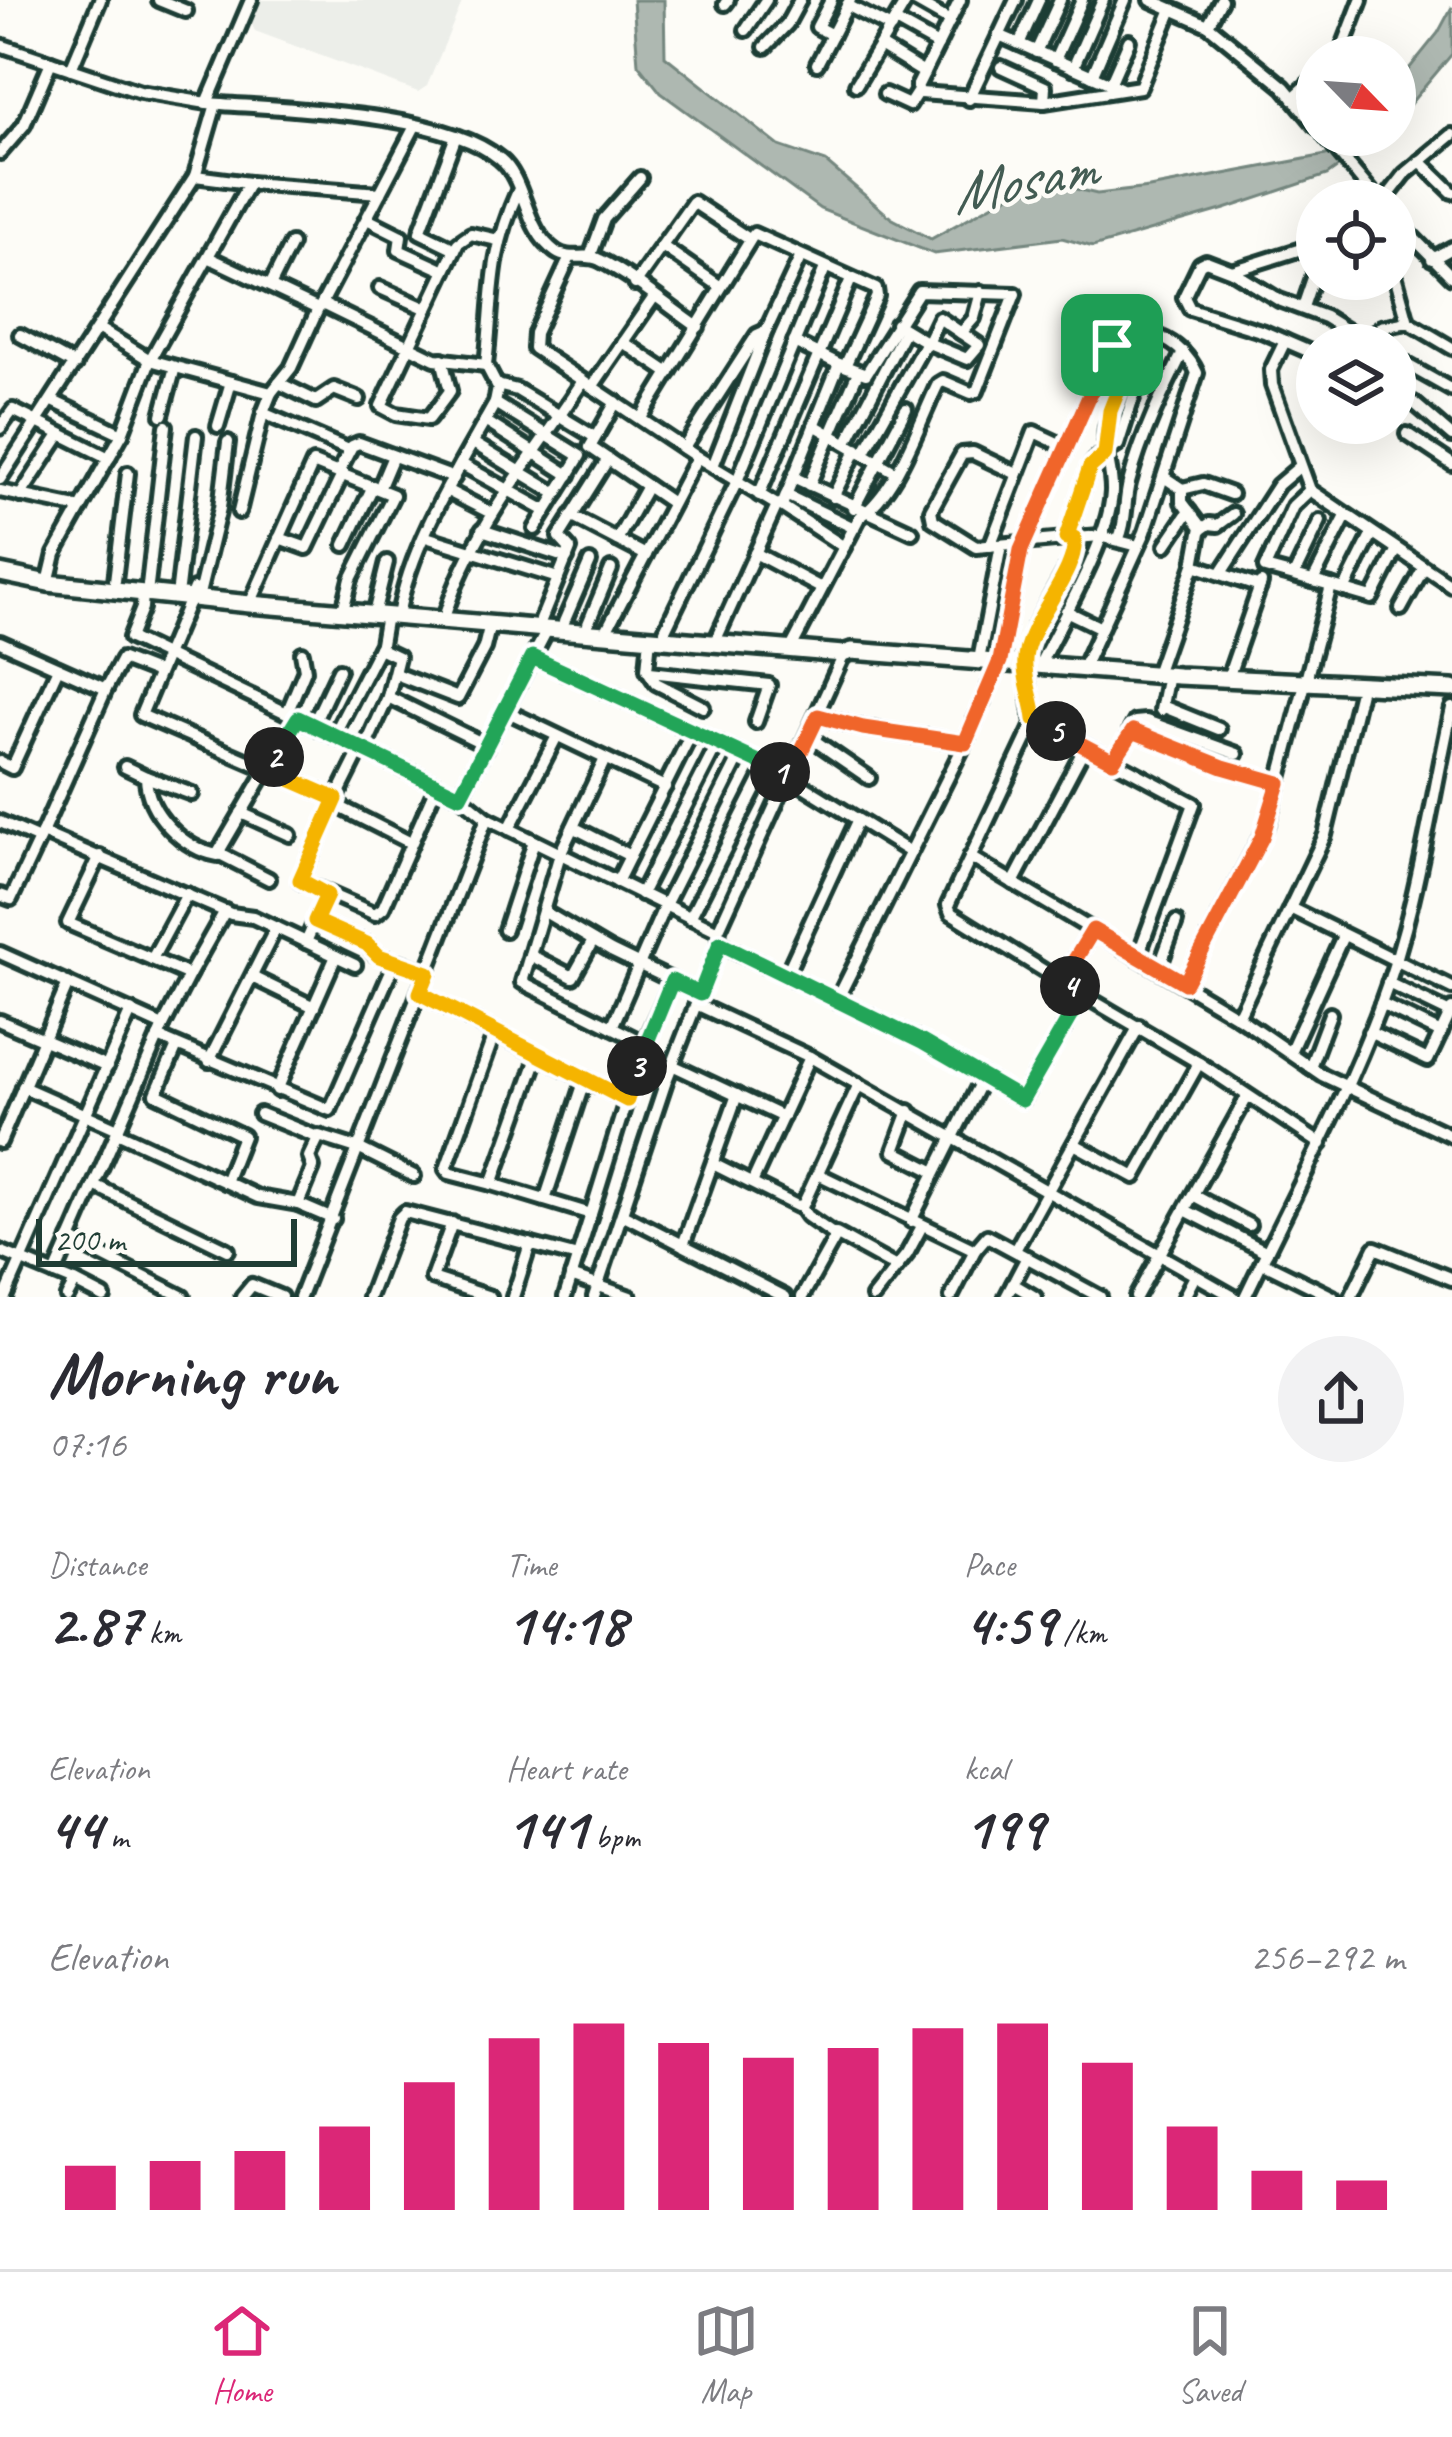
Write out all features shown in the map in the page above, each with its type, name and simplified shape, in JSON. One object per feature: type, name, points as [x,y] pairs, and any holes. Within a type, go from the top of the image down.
[{"type":"highway","points":[[0,569],[49,579],[490,624],[588,624],[607,629]]},
{"type":"highway","points":[[49,579],[115,581],[145,589]]},
{"type":"highway","points":[[390,611],[1162,674],[1452,689]]},
{"type":"street","points":[[71,69],[100,0]]},
{"type":"street","points":[[159,0],[186,11]]},
{"type":"street","points":[[0,479],[195,176],[212,103],[250,0]]},
{"type":"street","points":[[765,47],[800,0]]},
{"type":"street","points":[[831,0],[817,27],[832,35]]},
{"type":"street","points":[[885,94],[909,105],[960,0]]},
{"type":"street","points":[[969,99],[1016,0]]},
{"type":"street","points":[[1019,44],[1040,0]]},
{"type":"street","points":[[1036,52],[1060,0]]},
{"type":"street","points":[[1055,60],[1082,0]]},
{"type":"street","points":[[1073,68],[1103,0]]},
{"type":"street","points":[[1092,76],[1125,0]]},
{"type":"street","points":[[1151,0],[1208,25],[1296,102]]},
{"type":"street","points":[[1208,25],[1221,0]]},
{"type":"street","points":[[1347,36],[1360,0]]},
{"type":"street","points":[[746,30],[765,1],[790,19]]},
{"type":"street","points":[[856,86],[906,1],[950,21]]},
{"type":"street","points":[[817,64],[848,3],[938,45]]},
{"type":"street","points":[[918,91],[1044,102],[1116,87],[1140,87],[1172,9]]},
{"type":"street","points":[[999,35],[1116,87]]},
{"type":"street","points":[[1116,87],[1129,41]]},
{"type":"street","points":[[0,45],[140,92],[415,126],[456,136],[503,161],[530,221],[556,252],[590,256],[698,327]]},
{"type":"street","points":[[880,46],[924,73]]},
{"type":"street","points":[[0,153],[24,125],[51,62]]},
{"type":"street","points":[[1001,67],[1045,87],[1044,102]]},
{"type":"street","points":[[1293,98],[1296,95]]},
{"type":"street","points":[[239,512],[262,413],[415,126]]},
{"type":"street","points":[[1401,180],[1452,135]]},
{"type":"street","points":[[455,249],[420,232],[456,136]]},
{"type":"street","points":[[1342,156],[1362,180]]},
{"type":"street","points":[[1420,161],[1452,192]]},
{"type":"street","points":[[195,176],[380,193]]},
{"type":"street","points":[[590,256],[604,219],[640,178]]},
{"type":"street","points":[[49,579],[55,554],[122,434],[151,360],[249,183]]},
{"type":"street","points":[[334,736],[379,648],[390,611],[454,478],[495,403],[497,385],[486,365],[493,264],[518,191]]},
{"type":"street","points":[[635,284],[695,202],[749,238]]},
{"type":"street","points":[[367,219],[401,236],[399,250],[445,271]]},
{"type":"street","points":[[442,359],[450,391],[429,419],[396,414],[381,404],[462,237],[471,234],[498,240]]},
{"type":"street","points":[[641,418],[749,238],[757,234],[873,287],[877,296],[716,639]]},
{"type":"street","points":[[1416,242],[1452,277]]},
{"type":"street","points":[[270,286],[291,244]]},
{"type":"street","points":[[662,246],[721,287]]},
{"type":"street","points":[[1432,259],[1452,248]]},
{"type":"street","points":[[1232,272],[1296,251]]},
{"type":"street","points":[[713,466],[801,256]]},
{"type":"street","points":[[570,257],[533,344],[536,351],[759,495],[854,528]]},
{"type":"street","points":[[210,258],[410,347],[442,359],[486,365]]},
{"type":"street","points":[[1296,346],[1186,305],[1184,297],[1202,262],[1232,272],[1332,324]]},
{"type":"street","points":[[704,707],[656,683],[648,671],[658,634],[737,481],[825,268]]},
{"type":"street","points":[[759,495],[851,279]]},
{"type":"street","points":[[380,288],[427,309]]},
{"type":"street","points":[[833,497],[920,291],[1011,291],[1016,296],[976,391],[941,382],[874,509],[860,511]]},
{"type":"street","points":[[961,333],[974,318],[981,292]]},
{"type":"street","points":[[446,612],[491,513],[654,297]]},
{"type":"street","points":[[1303,308],[1306,300]]},
{"type":"street","points":[[1402,300],[1408,322]]},
{"type":"street","points":[[856,448],[893,402],[927,342],[938,318],[980,345],[969,359],[927,342],[901,327]]},
{"type":"street","points":[[1397,324],[1408,322],[1452,348]]},
{"type":"street","points":[[794,342],[866,374],[901,327]]},
{"type":"street","points":[[99,329],[151,360],[231,382],[316,400],[334,388],[359,399]]},
{"type":"street","points":[[684,448],[757,335],[766,332]]},
{"type":"street","points":[[1032,664],[1066,611],[1100,536],[1112,488],[1105,454],[1110,411],[1147,334]]},
{"type":"street","points":[[1147,334],[1118,445],[1090,467],[1070,538],[1073,557],[1034,626],[1035,719],[948,909],[1321,1144]]},
{"type":"street","points":[[837,1000],[965,743],[1000,661],[1024,542],[1064,446],[1112,345],[1122,336],[1147,334],[1183,352],[1197,373],[1138,546],[1084,668]]},
{"type":"street","points":[[20,335],[75,365]]},
{"type":"street","points":[[1285,341],[1270,374],[1310,490],[1452,586]]},
{"type":"street","points":[[623,342],[669,373]]},
{"type":"street","points":[[1119,538],[1126,521],[1129,486],[1152,416],[1183,352]]},
{"type":"street","points":[[176,367],[164,420],[142,608],[130,636],[460,796],[487,818],[690,918],[786,975],[1022,1100],[1083,994]]},
{"type":"street","points":[[1416,370],[1452,390]]},
{"type":"street","points":[[809,485],[858,372]]},
{"type":"street","points":[[218,426],[231,382]]},
{"type":"street","points":[[497,385],[513,388],[593,436]]},
{"type":"street","points":[[874,391],[922,418]]},
{"type":"street","points":[[53,401],[122,434]]},
{"type":"street","points":[[616,402],[590,447],[672,503]]},
{"type":"street","points":[[0,403],[109,458]]},
{"type":"street","points":[[495,403],[580,455],[535,529]]},
{"type":"street","points":[[1416,406],[1452,436]]},
{"type":"street","points":[[791,645],[854,528],[878,461],[906,409]]},
{"type":"street","points":[[0,428],[13,410]]},
{"type":"street","points":[[262,413],[350,450]]},
{"type":"street","points":[[484,421],[569,475]]},
{"type":"street","points":[[814,425],[895,472]]},
{"type":"street","points":[[980,660],[995,546],[1017,474],[1034,432],[1064,446]]},
{"type":"street","points":[[20,496],[60,435]]},
{"type":"street","points":[[191,591],[196,436]]},
{"type":"street","points":[[252,600],[321,439]]},
{"type":"street","points":[[1416,440],[1452,464]]},
{"type":"street","points":[[228,442],[220,508],[141,715],[267,769],[411,844]]},
{"type":"street","points":[[279,538],[307,548],[350,450],[359,443],[454,478]]},
{"type":"street","points":[[473,443],[557,494]]},
{"type":"street","points":[[1017,474],[973,453],[962,454],[931,510],[933,520],[962,541],[995,546],[1100,536],[1138,546]]},
{"type":"street","points":[[345,545],[393,456]]},
{"type":"street","points":[[607,629],[697,457]]},
{"type":"street","points":[[551,624],[558,578],[570,548],[558,539],[608,460]]},
{"type":"street","points":[[313,463],[393,495],[351,579],[344,606]]},
{"type":"street","points":[[461,464],[546,511]]},
{"type":"street","points":[[1221,573],[1278,485],[1299,467]]},
{"type":"street","points":[[115,581],[128,473]]},
{"type":"street","points":[[793,477],[912,532]]},
{"type":"street","points":[[1164,477],[1182,488],[1203,484],[1231,494]]},
{"type":"street","points":[[617,540],[647,486]]},
{"type":"street","points":[[1112,488],[1129,486]]},
{"type":"street","points":[[1182,488],[1180,499],[1202,529]]},
{"type":"street","points":[[1228,678],[1265,568],[1296,500],[1310,490]]},
{"type":"street","points":[[0,491],[81,508]]},
{"type":"street","points":[[448,491],[491,513]]},
{"type":"street","points":[[781,502],[784,511],[844,547]]},
{"type":"street","points":[[1166,544],[1189,511]]},
{"type":"street","points":[[1158,724],[1162,674],[1202,529],[1217,526],[1233,514]]},
{"type":"street","points":[[571,516],[646,555]]},
{"type":"street","points":[[1313,581],[1346,516]]},
{"type":"street","points":[[1294,575],[1320,520]]},
{"type":"street","points":[[482,530],[567,558]]},
{"type":"street","points":[[1344,590],[1372,534]]},
{"type":"street","points":[[426,537],[558,578]]},
{"type":"street","points":[[1265,568],[1372,598],[1396,551]]},
{"type":"street","points":[[755,553],[821,588]]},
{"type":"street","points":[[387,562],[390,611]]},
{"type":"street","points":[[460,796],[532,657],[590,562]]},
{"type":"street","points":[[1195,565],[1260,587]]},
{"type":"street","points":[[588,624],[611,569]]},
{"type":"street","points":[[1401,609],[1423,569]]},
{"type":"street","points":[[1185,983],[1262,837],[1330,586]]},
{"type":"street","points":[[1066,611],[1100,627]]},
{"type":"street","points":[[395,674],[458,698],[484,648],[490,624]]},
{"type":"street","points":[[0,642],[106,689]]},
{"type":"street","points":[[379,648],[398,655],[388,697],[300,880],[379,914],[437,785]]},
{"type":"street","points":[[596,1290],[719,937],[848,650]]},
{"type":"street","points":[[218,855],[292,716],[304,670],[302,653]]},
{"type":"street","points":[[532,657],[789,777],[910,852]]},
{"type":"street","points":[[0,895],[11,899],[122,659],[158,674]]},
{"type":"street","points":[[0,762],[12,768],[58,668]]},
{"type":"street","points":[[313,725],[339,670]]},
{"type":"street","points":[[648,671],[767,684],[769,692],[756,722]]},
{"type":"street","points":[[1238,1017],[1325,835],[1362,683]]},
{"type":"street","points":[[388,697],[486,745]]},
{"type":"street","points":[[1162,706],[1220,729]]},
{"type":"street","points":[[1245,1297],[1321,1144],[1381,1004],[1418,875],[1452,708]]},
{"type":"street","points":[[504,710],[665,787]]},
{"type":"street","points":[[818,716],[863,728],[965,743]]},
{"type":"street","points":[[1035,719],[1194,804],[1138,956]]},
{"type":"street","points":[[1113,761],[1138,721],[1237,754]]},
{"type":"street","points":[[617,882],[692,731]]},
{"type":"street","points":[[1130,731],[1279,783]]},
{"type":"street","points":[[509,829],[557,736]]},
{"type":"street","points":[[808,736],[869,778]]},
{"type":"street","points":[[641,894],[718,743]]},
{"type":"street","points":[[1013,883],[1085,747]]},
{"type":"street","points":[[612,1027],[664,905],[741,754]]},
{"type":"street","points":[[604,759],[560,854],[522,982],[644,1043]]},
{"type":"street","points":[[690,918],[767,766]]},
{"type":"street","points":[[125,767],[192,794]]},
{"type":"street","points":[[146,777],[153,807],[179,838],[190,847],[269,879]]},
{"type":"street","points":[[242,813],[290,835]]},
{"type":"street","points":[[301,1296],[487,818]]},
{"type":"street","points":[[786,975],[857,821]]},
{"type":"street","points":[[0,822],[100,856],[356,964]]},
{"type":"street","points":[[573,826],[631,856]]},
{"type":"street","points":[[505,930],[534,841]]},
{"type":"street","points":[[100,856],[68,923],[189,975]]},
{"type":"street","points":[[970,857],[1185,983],[1345,1088],[1452,1136]]},
{"type":"street","points":[[152,959],[187,894]]},
{"type":"street","points":[[306,942],[327,895]]},
{"type":"street","points":[[1290,908],[1452,988]]},
{"type":"street","points":[[55,1274],[160,1032],[225,911]]},
{"type":"street","points":[[543,911],[1234,1297]]},
{"type":"street","points":[[315,921],[367,944],[375,954],[428,973]]},
{"type":"street","points":[[1159,968],[1176,922]]},
{"type":"street","points":[[209,1060],[276,928]]},
{"type":"street","points":[[1062,981],[1093,930]]},
{"type":"street","points":[[1290,1052],[1343,936]]},
{"type":"street","points":[[530,956],[573,977],[593,941]]},
{"type":"street","points":[[0,953],[130,1011],[177,1046],[277,1090],[333,1108],[395,962]]},
{"type":"street","points":[[277,1090],[336,956]]},
{"type":"street","points":[[254,979],[314,1006]]},
{"type":"street","points":[[565,1297],[644,1043],[672,981]]},
{"type":"street","points":[[0,1142],[68,983]]},
{"type":"street","points":[[1369,1033],[1428,1060],[1451,1011],[1388,983]]},
{"type":"street","points":[[420,993],[627,1100]]},
{"type":"street","points":[[1381,1004],[1441,1033]]},
{"type":"street","points":[[4,1297],[130,1011]]},
{"type":"street","points":[[1310,1067],[1330,1013]]},
{"type":"street","points":[[0,1021],[107,1067]]},
{"type":"street","points":[[1015,1250],[1139,1026]]},
{"type":"street","points":[[495,1032],[448,1173],[591,1214]]},
{"type":"street","points":[[177,1046],[156,1094],[243,1136],[225,1182]]},
{"type":"street","points":[[492,1184],[538,1055]]},
{"type":"street","points":[[752,1183],[810,1057]]},
{"type":"street","points":[[1074,1144],[1131,1176],[1138,1175],[1199,1063]]},
{"type":"street","points":[[672,1065],[783,1117]]},
{"type":"street","points":[[873,1297],[896,1267],[935,1172],[983,1077]]},
{"type":"street","points":[[545,1200],[585,1078]]},
{"type":"street","points":[[800,1206],[859,1084]]},
{"type":"street","points":[[23,1088],[258,1197],[298,1204],[333,1219]]},
{"type":"street","points":[[683,1245],[737,1095]]},
{"type":"street","points":[[1136,1297],[1247,1097]]},
{"type":"street","points":[[909,1112],[893,1149],[935,1172]]},
{"type":"street","points":[[260,1114],[360,1149],[414,1176]]},
{"type":"street","points":[[298,1204],[312,1172],[309,1157],[317,1137]]},
{"type":"street","points":[[712,1164],[800,1206],[806,1216],[896,1267]]},
{"type":"street","points":[[818,1174],[975,1250]]},
{"type":"street","points":[[94,1185],[228,1250]]},
{"type":"street","points":[[1193,1195],[1250,1225]]},
{"type":"street","points":[[1184,1210],[1334,1297]]},
{"type":"street","points":[[369,1297],[402,1214],[410,1212],[578,1256]]},
{"type":"street","points":[[622,1214],[784,1297]]},
{"type":"street","points":[[452,1223],[432,1278],[490,1297]]},
{"type":"street","points":[[802,1297],[836,1234]]},
{"type":"street","points":[[951,1297],[987,1236],[1100,1297]]},
{"type":"street","points":[[70,1238],[182,1297]]},
{"type":"street","points":[[513,1297],[530,1244]]},
{"type":"street","points":[[1351,1297],[1375,1248],[1452,1279]]},
{"type":"street","points":[[0,1251],[104,1297]]},
{"type":"street","points":[[1006,1297],[1027,1257]]},
{"type":"street","points":[[572,1276],[596,1290],[630,1297]]},
{"type":"street","points":[[1184,1297],[1195,1276]]},
{"type":"street","points":[[67,1297],[75,1282]]},
{"type":"street","points":[[1012,1284],[1035,1297]]},
{"type":"street","points":[[1069,1297],[1077,1284]]},
{"type":"street","points":[[242,1297],[252,1285],[280,1297]]},
{"type":"shaded area","points":[[259,0],[463,0],[427,86],[418,92],[255,31],[250,21]]},
{"type":"shaded area","points":[[633,0],[664,0],[665,56],[779,146],[826,162],[891,218],[931,239],[1013,193],[1063,186],[1097,194],[1321,156],[1354,156],[1327,175],[1296,180],[1296,185],[1225,209],[1093,247],[1062,238],[934,254],[820,209],[661,93],[638,64]]},
{"type":"shaded area","points":[[1452,7],[1452,54],[1416,97],[1416,60]]},
{"type":"route","points":[[1141,333],[1110,411],[1105,454],[1090,467],[1066,538],[1074,538],[1075,552],[1034,626],[1024,663],[1035,719],[1113,761],[1133,731],[1223,767],[1279,783],[1262,837],[1185,983],[1093,930],[1062,981],[1083,994],[1022,1100],[922,1042],[720,943],[700,994],[672,981],[644,1043],[627,1100],[420,993],[428,973],[379,956],[367,944],[315,921],[327,895],[300,880],[336,799],[267,769],[298,718],[460,796],[532,657],[789,777],[818,716],[863,728],[965,743],[1000,661],[1021,550],[1112,345],[1122,336],[1141,333]]},
{"type":"water label","name":"Mosam","points":[[1023,179]]}]
